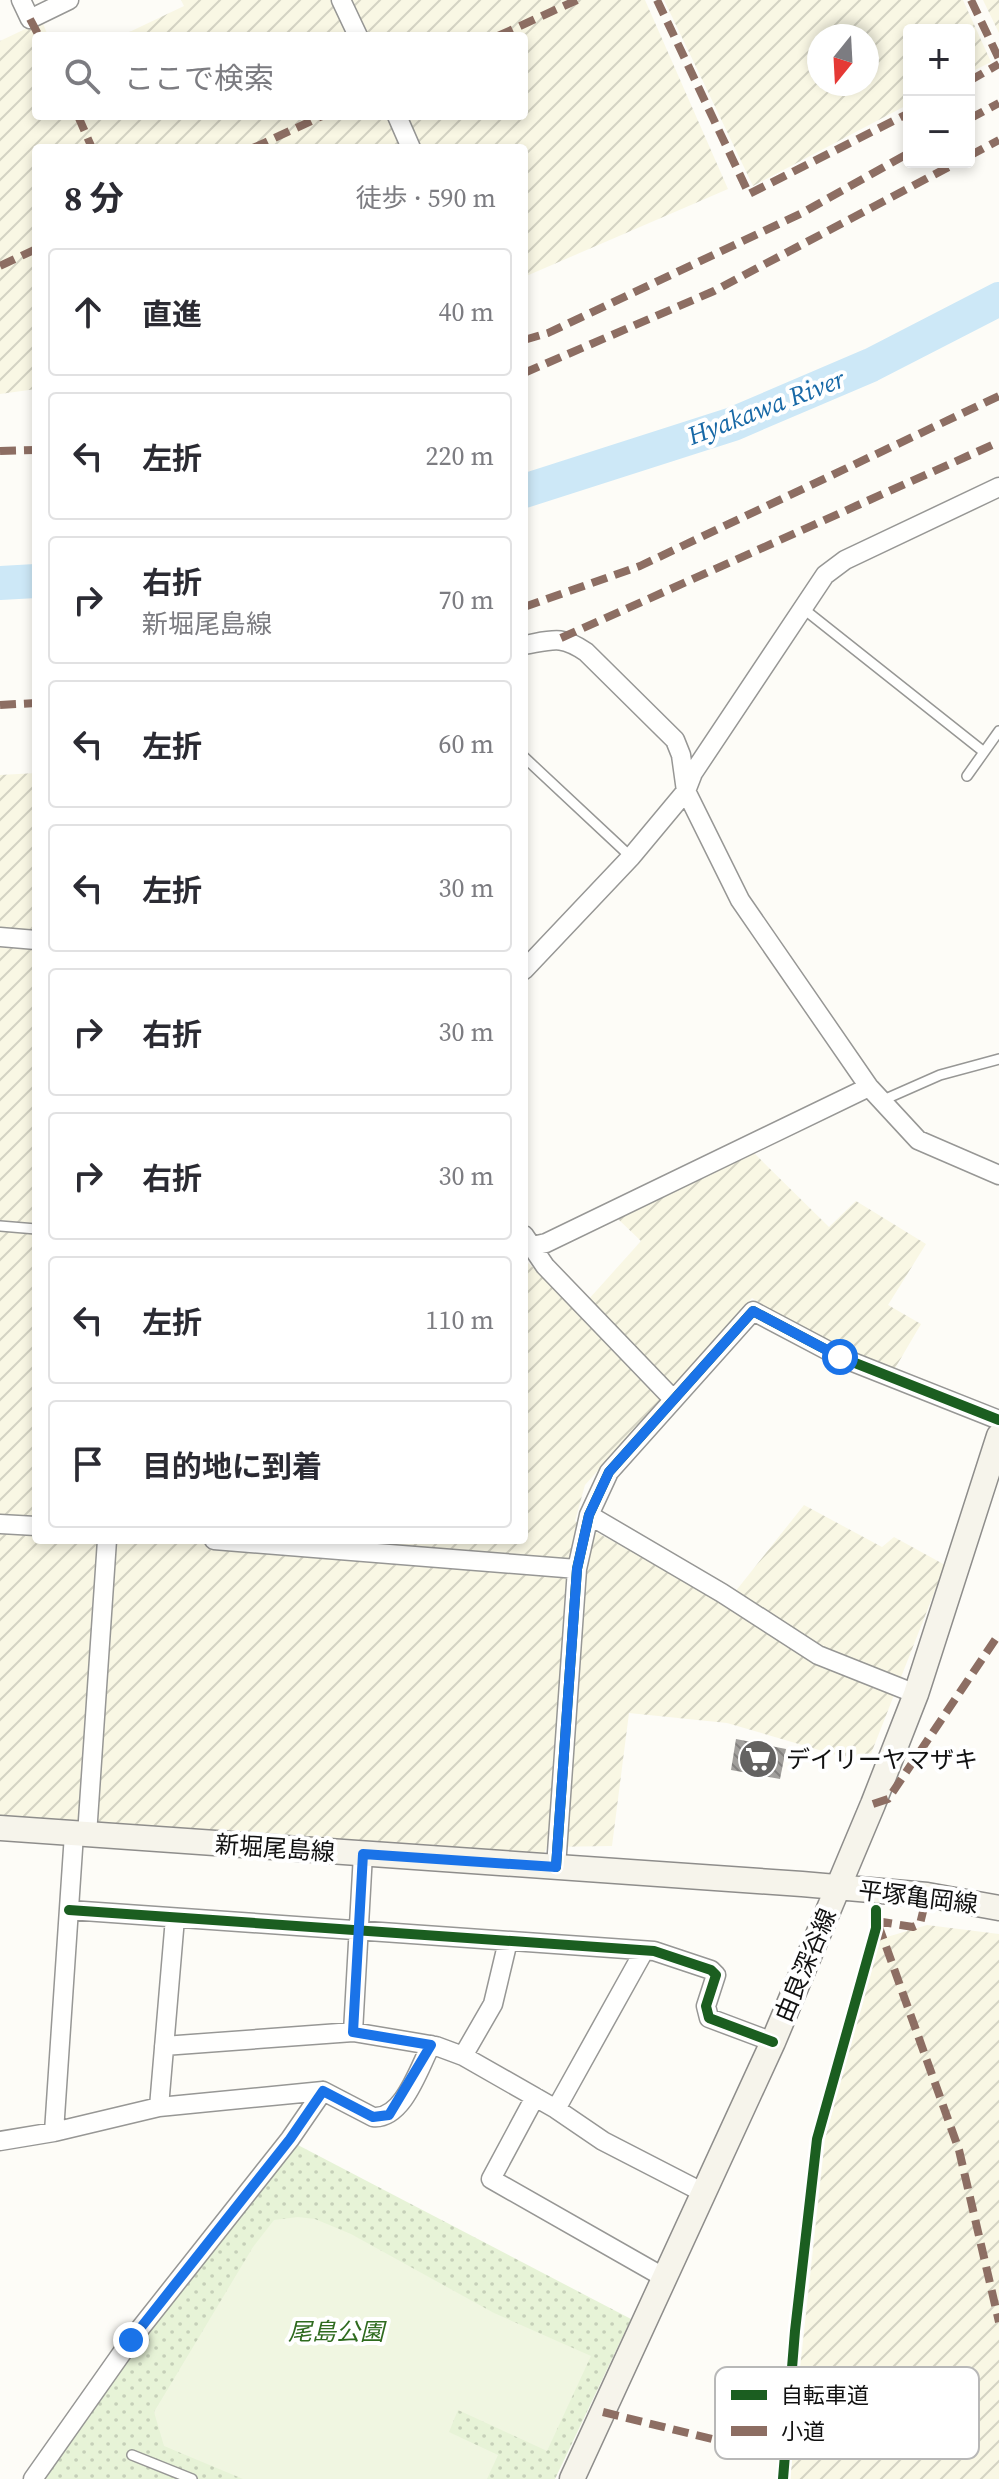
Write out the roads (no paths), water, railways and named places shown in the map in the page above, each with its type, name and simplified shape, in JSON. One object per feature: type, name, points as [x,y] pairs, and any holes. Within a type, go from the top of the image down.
[{"type":"main road","name":"由良深谷線","points":[[572,2479],[773,2042],[838,1887],[916,1694],[999,1436]]},
{"type":"main road","name":"新堀尾島線","points":[[0,1828],[838,1887]]},
{"type":"main road","name":"平塚亀岡線","points":[[838,1887],[999,1908]]},
{"type":"street","points":[[21,0],[30,19],[69,0]]},
{"type":"street","points":[[341,0],[356,32]]},
{"type":"street","points":[[399,120],[409,144]]},
{"type":"street","points":[[528,966],[631,857],[686,791],[693,773],[805,610],[825,575],[845,560],[999,487]]},
{"type":"street","points":[[528,644],[561,638],[586,652],[675,740],[681,755],[686,791],[740,900],[875,1094],[918,1140],[999,1175]]},
{"type":"street","points":[[0,937],[32,940]]},
{"type":"street","points":[[528,1243],[546,1243],[875,1094]]},
{"type":"street","points":[[528,1245],[672,1398]]},
{"type":"street","points":[[556,1867],[577,1569],[589,1515],[609,1472],[753,1311],[840,1357],[999,1420]]},
{"type":"street","points":[[589,1515],[722,1593],[818,1655],[916,1694]]},
{"type":"street","points":[[0,1524],[32,1526]]},
{"type":"street","points":[[54,2132],[69,1910],[80,1834],[107,1544]]},
{"type":"street","points":[[264,1544],[577,1569]]},
{"type":"street","points":[[353,2032],[363,1854]]},
{"type":"street","points":[[69,1910],[644,1951],[711,1970],[716,1975],[706,2006],[709,2018],[773,2042]]},
{"type":"street","points":[[159,2107],[175,1918]]},
{"type":"street","points":[[463,2056],[493,2004],[508,1941]]},
{"type":"street","points":[[556,2109],[644,1951]]},
{"type":"street","points":[[164,2046],[353,2032],[431,2045],[463,2056],[556,2109],[603,2141],[704,2193]]},
{"type":"street","points":[[0,2141],[54,2132],[159,2107],[323,2091],[373,2117],[389,2115],[431,2045]]},
{"type":"street","points":[[33,2479],[131,2340],[290,2139],[323,2091]]},
{"type":"street","points":[[535,2097],[491,2179],[665,2278]]},
{"type":"lane","points":[[805,610],[984,752]]},
{"type":"lane","points":[[967,776],[999,731]]},
{"type":"lane","points":[[528,761],[631,857]]},
{"type":"lane","points":[[875,1094],[999,1059]]},
{"type":"lane","points":[[0,1226],[32,1229]]},
{"type":"lane","points":[[132,2455],[192,2479]]},
{"type":"waterway","name":"Hyakawa River","points":[[528,490],[733,424],[871,365],[999,299]]},
{"type":"waterway","name":"Hyakawa River","points":[[0,583],[32,581]]},
{"type":"place","name":"デイリーヤマザキ","points":[[758,1759]]},
{"type":"park label","name":"尾島公園","points":[[336,2331]]}]
